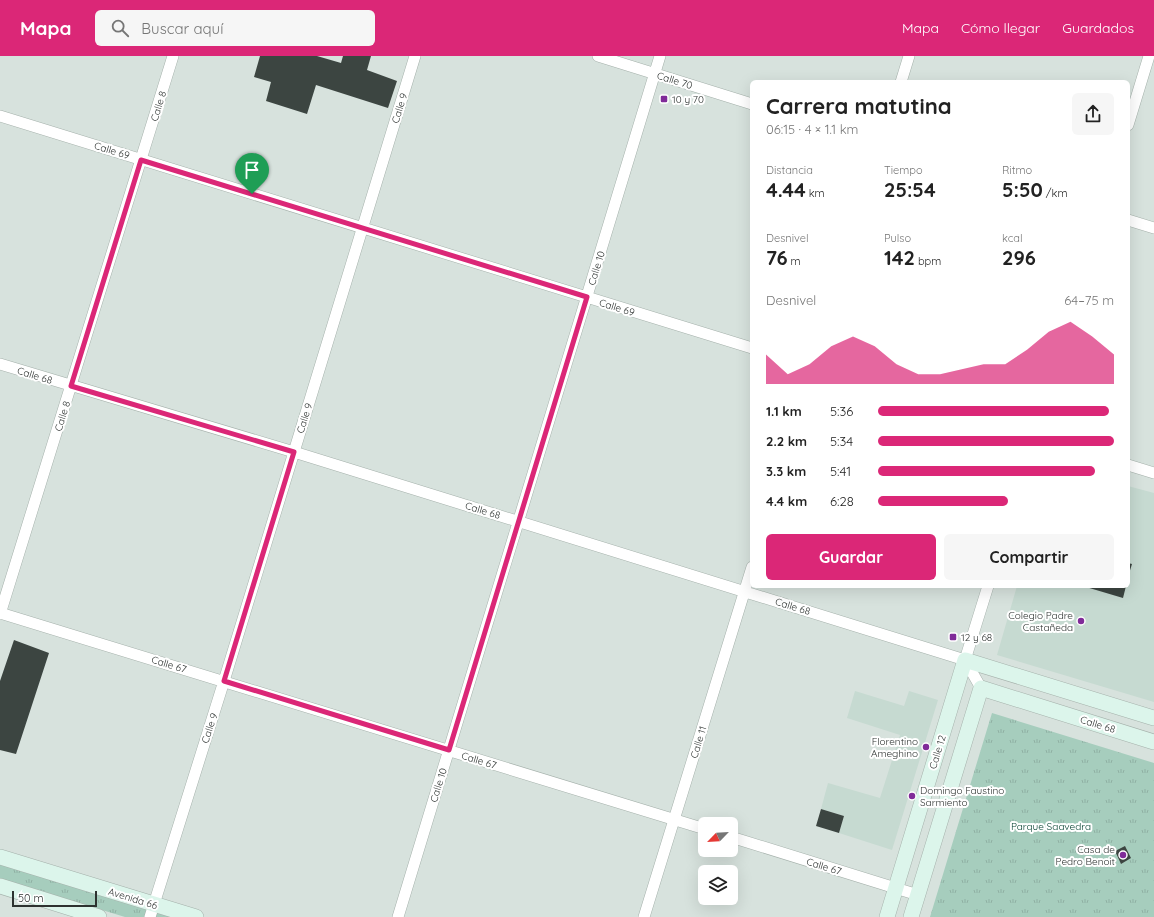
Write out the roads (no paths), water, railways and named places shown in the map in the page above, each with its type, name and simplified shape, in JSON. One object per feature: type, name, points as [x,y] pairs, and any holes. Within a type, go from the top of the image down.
[{"type":"main road","name":"Calle 68","points":[[965,660],[1154,718]]},
{"type":"main road","name":"Calle 12","points":[[887,917],[965,660]]},
{"type":"main road","name":"Calle 68","points":[[981,688],[1154,742]]},
{"type":"main road","points":[[911,917],[981,688]]},
{"type":"main road","name":"Avenida 66","points":[[0,857],[152,911],[196,917]]},
{"type":"main road","points":[[0,886],[99,917]]},
{"type":"street","name":"Calle 8","points":[[0,613],[173,56]]},
{"type":"street","name":"Calle 9","points":[[152,911],[415,56]]},
{"type":"street","name":"Calle 70","points":[[598,56],[750,103]]},
{"type":"street","name":"Calle 10","points":[[398,917],[660,56]]},
{"type":"street","points":[[902,80],[909,56]]},
{"type":"street","points":[[1130,118],[1149,56]]},
{"type":"street","name":"Calle 69","points":[[0,116],[750,347]]},
{"type":"street","points":[[1130,221],[1154,228]]},
{"type":"street","name":"Calle 68","points":[[0,364],[519,521],[965,660]]},
{"type":"street","points":[[1130,466],[1154,473]]},
{"type":"street","name":"Calle 11","points":[[644,917],[750,573]]},
{"type":"street","name":"Calle 12","points":[[965,660],[987,588]]},
{"type":"street","name":"Calle 67","points":[[0,613],[698,827]]},
{"type":"street","points":[[965,660],[981,688]]},
{"type":"street","name":"Calle 67","points":[[738,839],[918,895]]},
{"type":"place","name":"10 y 70","points":[[664,99]]},
{"type":"place","name":"Colegio Padre Castañeda","points":[[1081,621]]},
{"type":"place","name":"12 y 68","points":[[953,637]]},
{"type":"place","name":"Florentino Ameghino","points":[[926,747]]},
{"type":"place","name":"Domingo Faustino Sarmiento","points":[[912,796]]},
{"type":"place","name":"Casa de Pedro Benoit","points":[[1123,855]]},
{"type":"park label","name":"Parque Saavedra","points":[[1051,826]]}]
